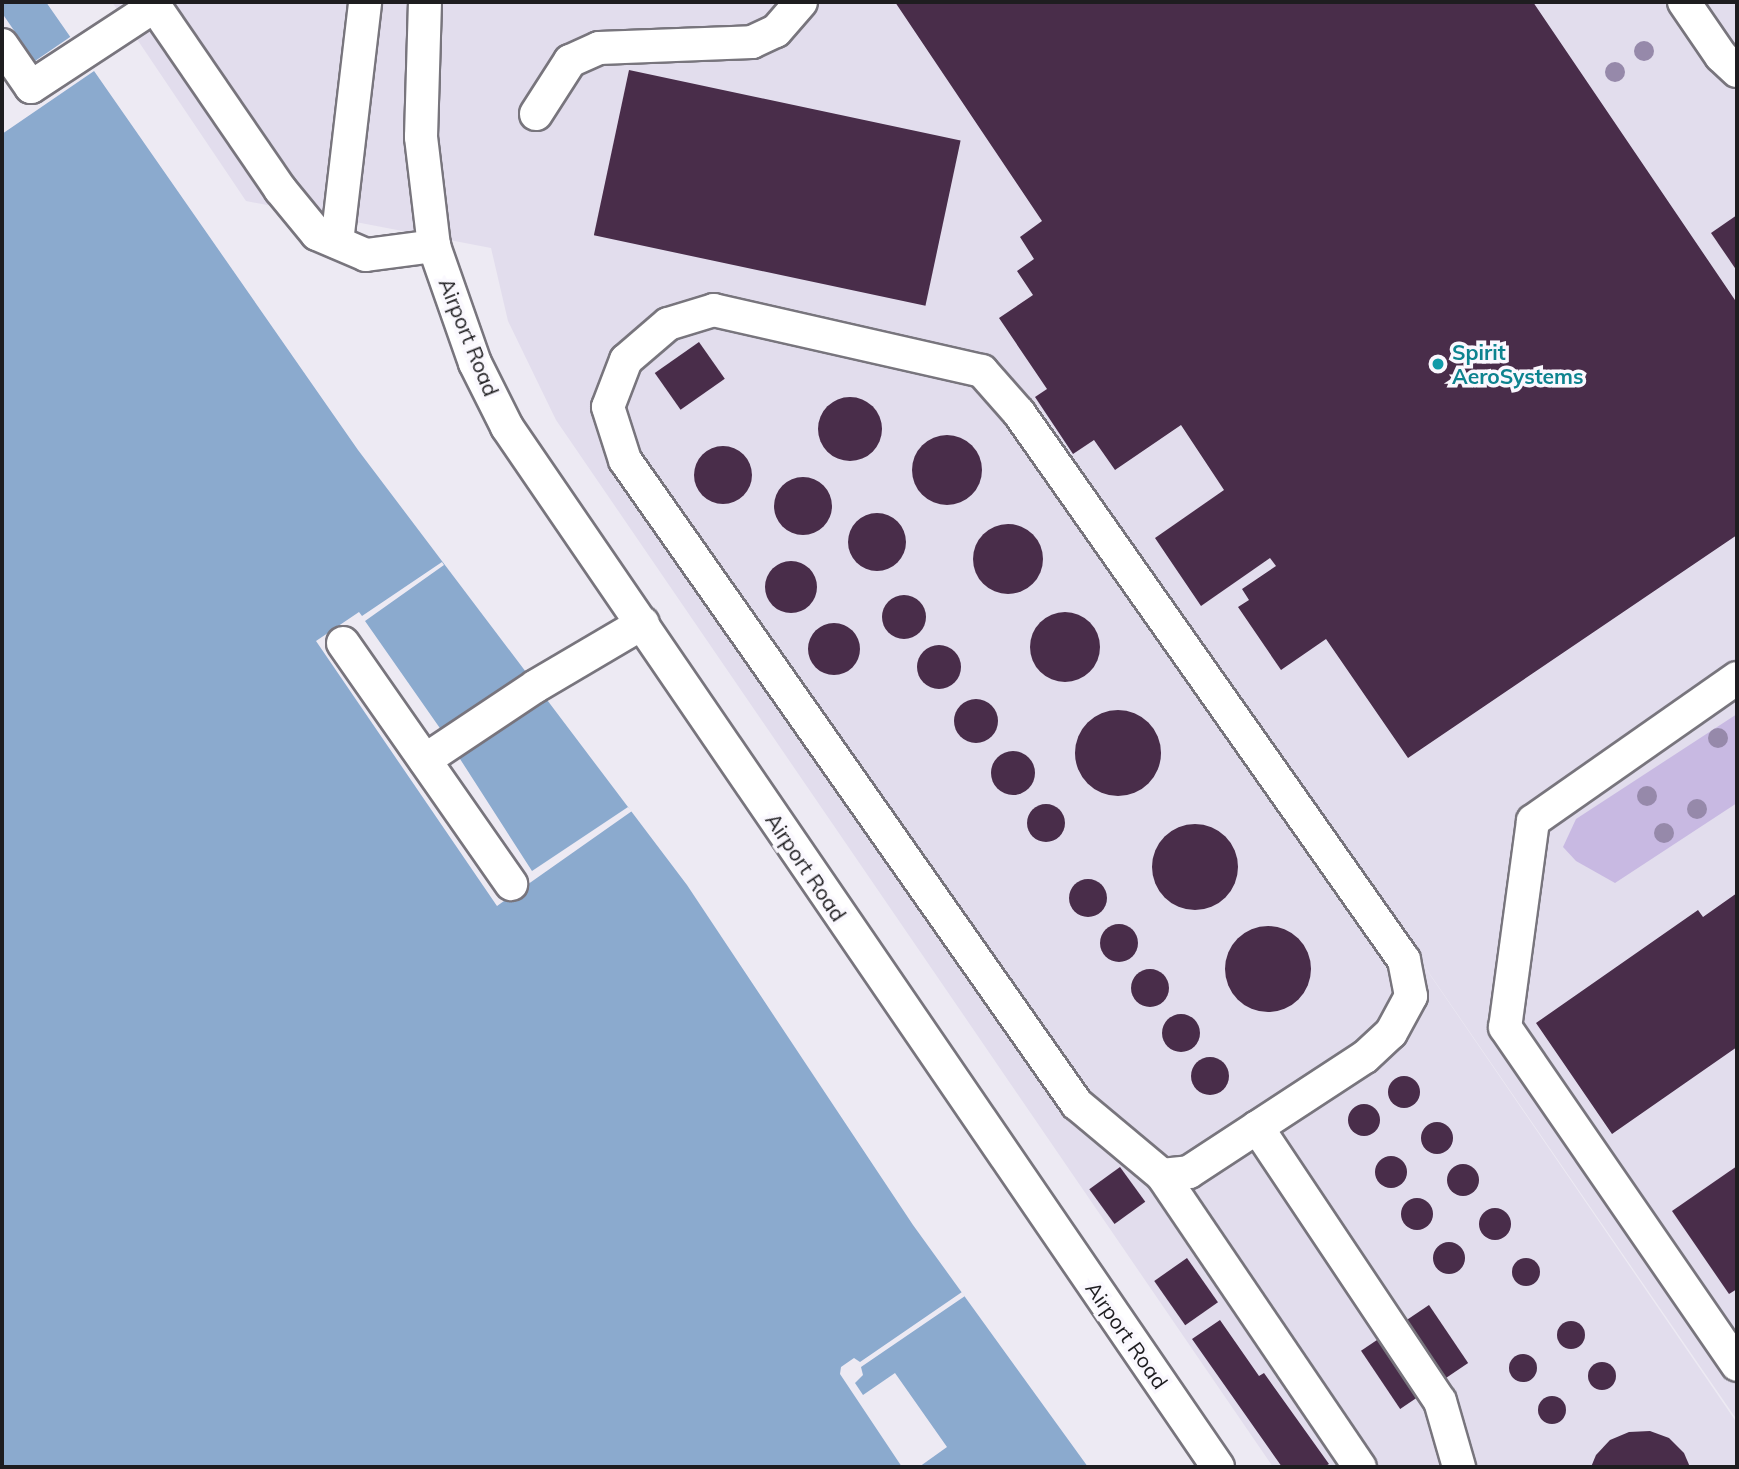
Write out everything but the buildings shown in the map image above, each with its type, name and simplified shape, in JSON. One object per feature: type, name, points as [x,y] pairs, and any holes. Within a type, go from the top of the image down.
[{"type":"street","points":[[337,242],[365,2]]},
{"type":"street","name":"Airport Road","points":[[425,2],[421,136],[434,246],[475,363],[507,427],[1218,1467]]},
{"type":"street","points":[[536,114],[570,61],[599,48],[752,42],[776,31],[801,2]]},
{"type":"street","points":[[1684,2],[1721,56],[1737,71]]},
{"type":"street","points":[[2,45],[31,87],[154,4],[280,189],[317,234],[366,255],[434,246]]},
{"type":"street","points":[[1162,1175],[1189,1172],[1365,1057],[1391,1034],[1411,996],[1404,960],[1019,413],[982,371],[714,310],[668,324],[626,360],[608,407],[625,460],[1077,1104],[1162,1175],[1360,1467]]},
{"type":"street","points":[[425,760],[536,686],[643,623]]},
{"type":"street","points":[[344,643],[511,884]]},
{"type":"street","points":[[1737,678],[1533,821],[1505,1027],[1737,1365]]},
{"type":"street","points":[[1257,1127],[1440,1401],[1459,1467]]},
{"type":"shaded area","points":[[112,2],[1737,2],[1737,1420],[1363,877],[1737,1423],[1737,1467],[1273,1467],[556,420],[508,321],[491,248],[246,201]]},
{"type":"shaded area","points":[[1737,714],[1737,803],[1615,883],[1576,861],[1563,847],[1576,819]]},
{"type":"water","points":[[2,2],[46,2],[358,450],[687,885],[913,1225],[1088,1467],[2,1467]]},
{"type":"pier","points":[[2,13],[35,61],[73,35],[97,69],[2,134]]},
{"type":"pier","points":[[442,562],[444,565],[365,621],[444,734],[532,871],[628,807],[632,811],[497,906],[316,641],[359,612],[362,616]]},
{"type":"pier","points":[[962,1292],[965,1296],[861,1367],[863,1375],[855,1383],[863,1395],[895,1373],[947,1447],[919,1467],[902,1467],[840,1374],[841,1367],[854,1358],[860,1362]]},
{"type":"place","name":"Spirit AeroSystems","points":[[1438,364]]}]
